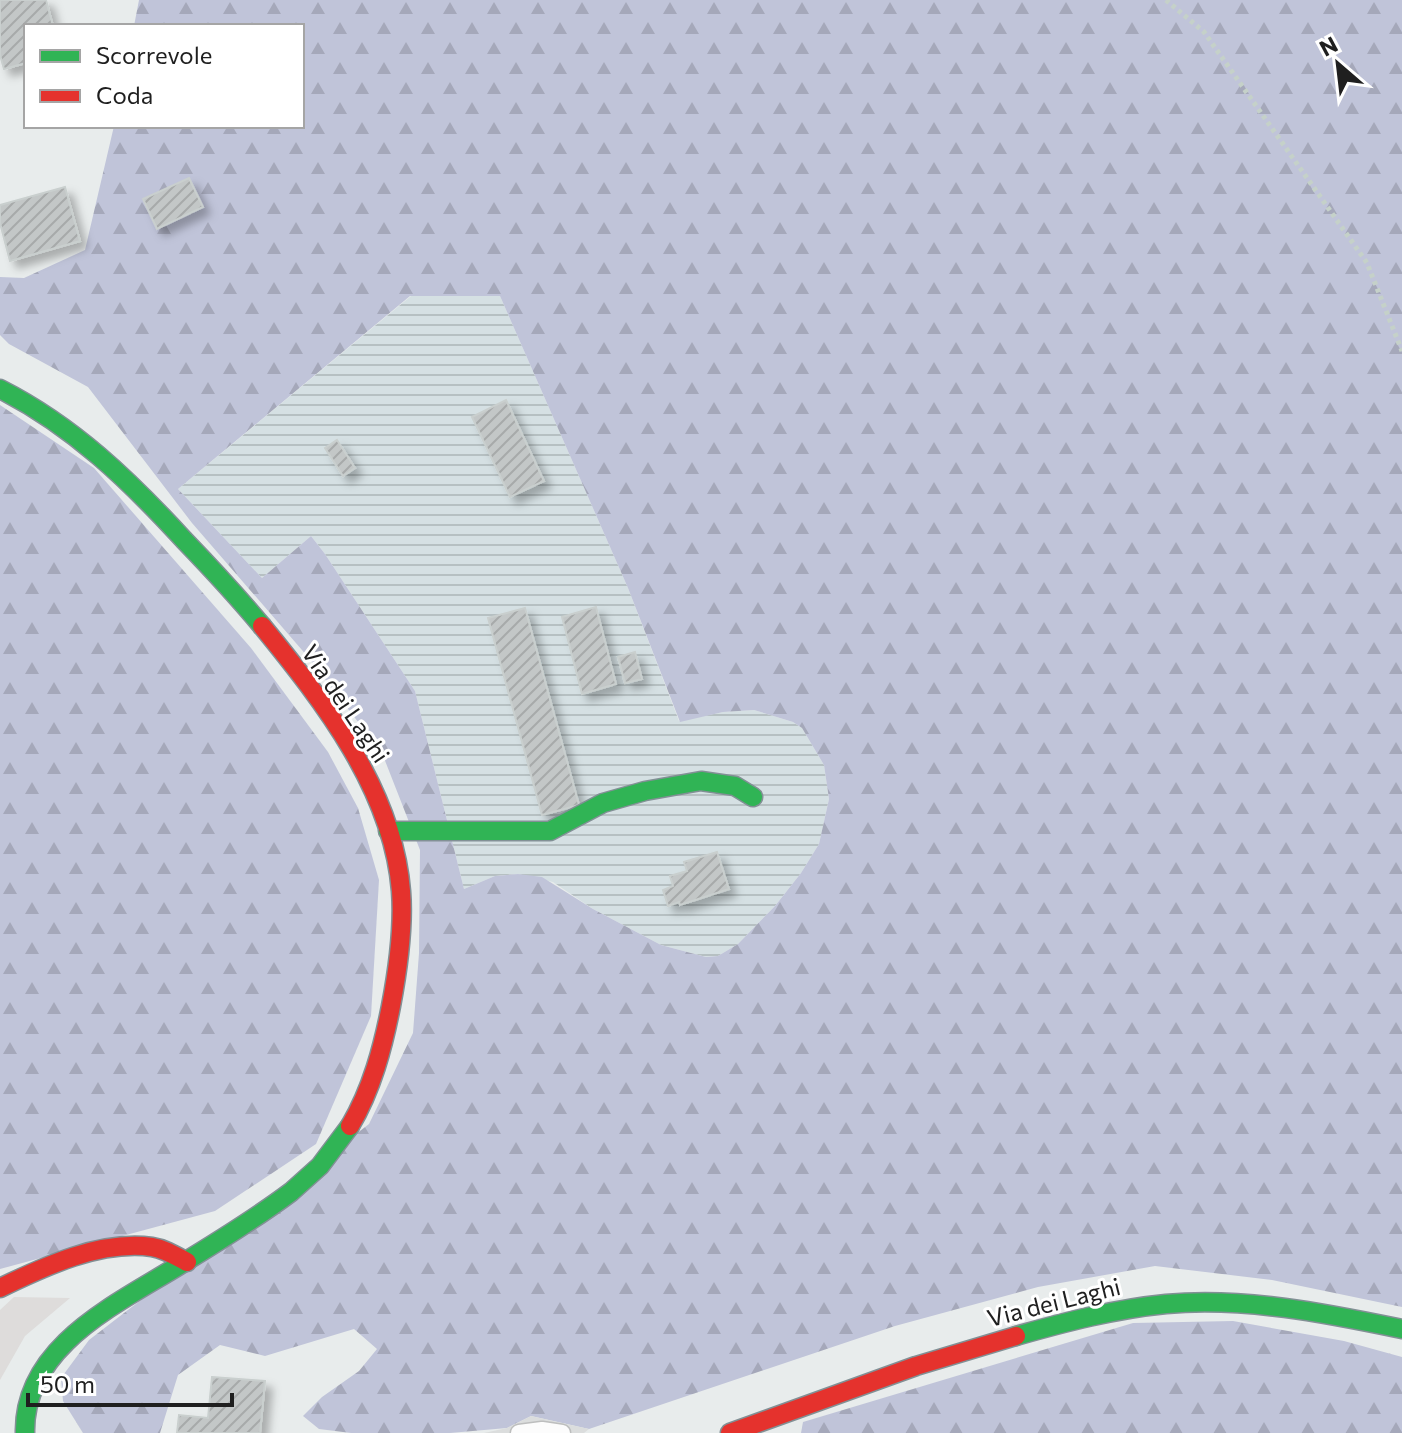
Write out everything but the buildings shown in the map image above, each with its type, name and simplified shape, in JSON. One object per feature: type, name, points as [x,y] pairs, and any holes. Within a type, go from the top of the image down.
[{"type":"main road","name":"Via dei Laghi","points":[[0,389],[48,414],[99,452],[219,577],[291,664],[336,727],[366,777],[388,831],[401,889],[400,941],[380,1053],[360,1108],[333,1151],[300,1185],[264,1212],[78,1330],[40,1373],[25,1412],[25,1433]]},
{"type":"main road","points":[[388,831],[550,831],[603,803],[645,791],[701,781],[735,786],[753,797]]},
{"type":"main road","points":[[0,1288],[66,1262],[114,1249],[152,1247],[187,1262]]},
{"type":"main road","name":"Via dei Laghi","points":[[730,1433],[982,1345],[1138,1307],[1204,1303],[1261,1305],[1402,1329]]},
{"type":"lane","points":[[519,1433],[542,1430],[562,1433]]},
{"type":"path","points":[[1166,0],[1204,32],[1367,263],[1402,351]]},
{"type":"shaded area","points":[[411,296],[500,296],[628,588],[679,721],[723,712],[754,710],[793,722],[802,728],[824,765],[829,799],[819,844],[775,906],[738,944],[718,956],[706,957],[661,945],[593,909],[553,882],[518,874],[495,876],[464,889],[415,691],[325,554],[311,536],[262,578],[178,489]]},
{"type":"shaded area","points":[[14,1297],[70,1298],[25,1336],[0,1380],[0,1310]]},
{"type":"shaded area","points":[[531,1416],[589,1429],[584,1433],[484,1433],[507,1428]]},
{"type":"green space","points":[[139,0],[1402,0],[1402,1307],[1272,1280],[1155,1266],[1038,1287],[895,1326],[589,1429],[531,1416],[507,1428],[450,1433],[351,1433],[319,1429],[303,1416],[322,1397],[359,1371],[377,1349],[354,1329],[265,1356],[220,1345],[178,1375],[160,1433],[83,1433],[63,1401],[61,1378],[89,1340],[369,1124],[413,1033],[419,953],[420,850],[382,753],[308,657],[192,523],[88,387],[9,344],[0,335],[0,277],[24,278],[85,250],[114,128],[304,128],[304,24],[134,24]],"holes":[[[410,296],[500,296],[628,588],[680,722],[723,712],[754,710],[793,722],[802,728],[824,765],[829,799],[819,844],[775,906],[738,944],[718,956],[706,957],[661,945],[593,909],[542,877],[518,874],[495,876],[464,889],[415,691],[325,554],[311,536],[262,578],[178,489]]]},
{"type":"green space","points":[[0,405],[94,468],[251,648],[328,752],[358,808],[379,880],[371,1016],[316,1144],[215,1211],[0,1269]]},
{"type":"green space","points":[[1233,1321],[1344,1341],[1402,1357],[1402,1433],[801,1433],[803,1422],[1133,1323]]},
{"type":"traffic: fast","points":[[0,389],[52,420],[99,456],[163,518],[262,626]]},
{"type":"traffic: fast","points":[[388,831],[550,831],[603,803],[645,791],[701,781],[735,786],[753,797]]},
{"type":"traffic: fast","points":[[25,1433],[28,1403],[39,1376],[77,1332],[101,1313],[291,1192],[320,1166],[350,1126]]},
{"type":"traffic: fast","points":[[1016,1336],[1109,1313],[1196,1302],[1285,1308],[1402,1329]]},
{"type":"traffic: jam","points":[[262,626],[309,685],[352,749],[385,818],[395,854],[402,905],[396,978],[376,1068],[350,1126]]},
{"type":"traffic: jam","points":[[0,1288],[54,1264],[113,1247],[152,1247],[187,1262]]},
{"type":"traffic: jam","points":[[730,1433],[916,1366],[1016,1336]]}]
